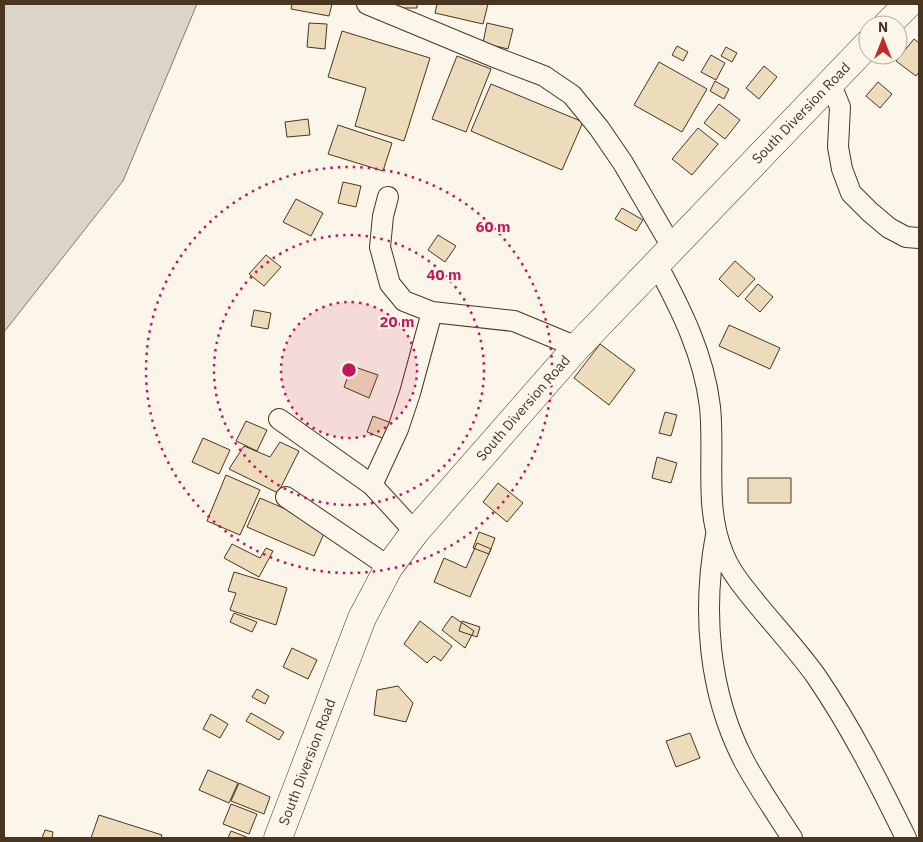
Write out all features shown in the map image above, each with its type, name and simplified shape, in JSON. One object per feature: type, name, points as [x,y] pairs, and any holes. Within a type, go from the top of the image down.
[{"type":"main road","points":[[897,15],[908,4]]},
{"type":"main road","name":"South Diversion Road","points":[[278,838],[362,618],[389,568],[414,532],[577,347],[858,54]]},
{"type":"street","points":[[367,4],[544,76],[572,95],[599,128],[623,163],[664,255],[677,303],[697,348],[706,381],[710,410],[712,499],[716,534],[724,556],[735,576],[816,676],[877,778],[906,838]]},
{"type":"street","points":[[830,82],[840,108],[838,147],[842,169],[851,193],[889,228],[906,237],[919,238]]},
{"type":"street","points":[[388,197],[383,216],[380,247],[390,284],[404,301],[432,312],[514,321],[577,347]]},
{"type":"street","points":[[372,485],[401,420],[416,374],[432,312]]},
{"type":"street","points":[[278,419],[372,485],[414,532]]},
{"type":"street","points":[[286,497],[389,568]]},
{"type":"street","points":[[716,534],[711,562],[709,593],[714,680],[726,722],[744,761],[792,838]]},
{"type":"shaded area","points":[[4,4],[197,4],[123,181],[4,332]]},
{"type":"building","points":[[292,4],[332,4],[329,16],[291,9]]},
{"type":"building","points":[[393,4],[417,4],[417,8],[393,8]]},
{"type":"building","points":[[437,4],[488,4],[483,24],[435,13]]},
{"type":"building","points":[[309,23],[327,24],[325,49],[307,47]]},
{"type":"building","points":[[487,23],[513,29],[508,49],[483,43]]},
{"type":"building","points":[[342,31],[430,58],[404,141],[355,126],[366,88],[328,77]]},
{"type":"building","points":[[914,39],[919,43],[919,72],[916,76],[901,65],[908,65],[908,46]]},
{"type":"building","points":[[677,46],[688,52],[683,61],[672,55]]},
{"type":"building","points":[[726,47],[737,53],[732,62],[721,56]]},
{"type":"building","points":[[711,55],[725,63],[716,80],[701,72]]},
{"type":"building","points":[[457,56],[491,69],[466,132],[432,119]]},
{"type":"building","points":[[659,62],[707,89],[682,132],[634,105]]},
{"type":"building","points":[[764,66],[777,77],[759,99],[746,88]]},
{"type":"building","points":[[715,81],[729,89],[724,99],[710,91]]},
{"type":"building","points":[[878,82],[892,94],[880,108],[866,96]]},
{"type":"building","points":[[491,84],[583,122],[562,170],[471,131]]},
{"type":"building","points":[[719,104],[740,120],[725,139],[704,123]]},
{"type":"building","points":[[308,119],[310,135],[287,137],[285,122]]},
{"type":"building","points":[[338,125],[392,143],[383,171],[328,154]]},
{"type":"building","points":[[698,128],[718,144],[692,175],[672,159]]},
{"type":"building","points":[[343,182],[361,186],[356,207],[338,203]]},
{"type":"building","points":[[296,199],[323,213],[311,236],[283,222]]},
{"type":"building","points":[[622,208],[643,220],[636,231],[615,219]]},
{"type":"building","points":[[438,235],[456,246],[445,262],[428,250]]},
{"type":"building","points":[[266,255],[281,267],[264,286],[249,274]]},
{"type":"building","points":[[735,261],[755,279],[738,297],[719,279]]},
{"type":"building","points":[[758,284],[773,297],[760,312],[745,299]]},
{"type":"building","points":[[254,310],[271,313],[268,329],[251,326]]},
{"type":"building","points":[[729,325],[780,348],[770,369],[719,346]]},
{"type":"building","points":[[600,344],[635,370],[609,405],[574,378]]},
{"type":"building","points":[[352,366],[378,375],[369,398],[344,387]]},
{"type":"building","points":[[665,412],[677,415],[671,436],[659,433]]},
{"type":"building","points":[[373,416],[402,427],[395,443],[367,432]]},
{"type":"building","points":[[246,421],[267,430],[257,451],[236,441]]},
{"type":"building","points":[[203,438],[230,450],[219,474],[192,462]]},
{"type":"building","points":[[280,442],[299,451],[278,493],[229,469],[244,446],[270,457]]},
{"type":"building","points":[[657,457],[677,463],[671,483],[652,478]]},
{"type":"building","points":[[226,475],[260,490],[240,535],[207,521]]},
{"type":"building","points":[[748,478],[791,478],[791,503],[748,503]]},
{"type":"building","points":[[498,483],[523,503],[507,522],[483,502]]},
{"type":"building","points":[[260,498],[327,527],[314,556],[247,527]]},
{"type":"building","points":[[479,532],[495,538],[489,554],[473,548]]},
{"type":"building","points":[[477,543],[491,549],[470,597],[434,582],[444,558],[466,568]]},
{"type":"building","points":[[232,544],[260,558],[266,548],[273,551],[259,577],[224,558]]},
{"type":"building","points":[[234,572],[287,588],[276,625],[230,610],[236,593],[228,591]]},
{"type":"building","points":[[234,613],[257,622],[252,632],[230,622]]},
{"type":"building","points":[[452,616],[474,631],[465,648],[442,630]]},
{"type":"building","points":[[420,621],[452,646],[441,661],[434,656],[427,663],[404,644]]},
{"type":"building","points":[[462,621],[480,627],[477,637],[459,631]]},
{"type":"building","points":[[292,648],[317,660],[308,679],[283,667]]},
{"type":"building","points":[[398,686],[413,703],[406,722],[374,715],[377,690]]},
{"type":"building","points":[[257,689],[269,696],[265,704],[252,697]]},
{"type":"building","points":[[251,713],[284,732],[279,740],[246,721]]},
{"type":"building","points":[[211,714],[228,724],[220,738],[203,729]]},
{"type":"building","points":[[690,733],[700,758],[676,767],[666,741]]},
{"type":"building","points":[[208,770],[238,783],[229,803],[199,790]]},
{"type":"building","points":[[239,783],[270,797],[264,814],[231,801]]},
{"type":"building","points":[[231,804],[257,814],[249,834],[223,824]]},
{"type":"building","points":[[99,815],[162,835],[161,838],[91,838]]},
{"type":"building","points":[[45,830],[53,832],[52,838],[42,838]]},
{"type":"building","points":[[231,831],[249,838],[228,838]]}]
